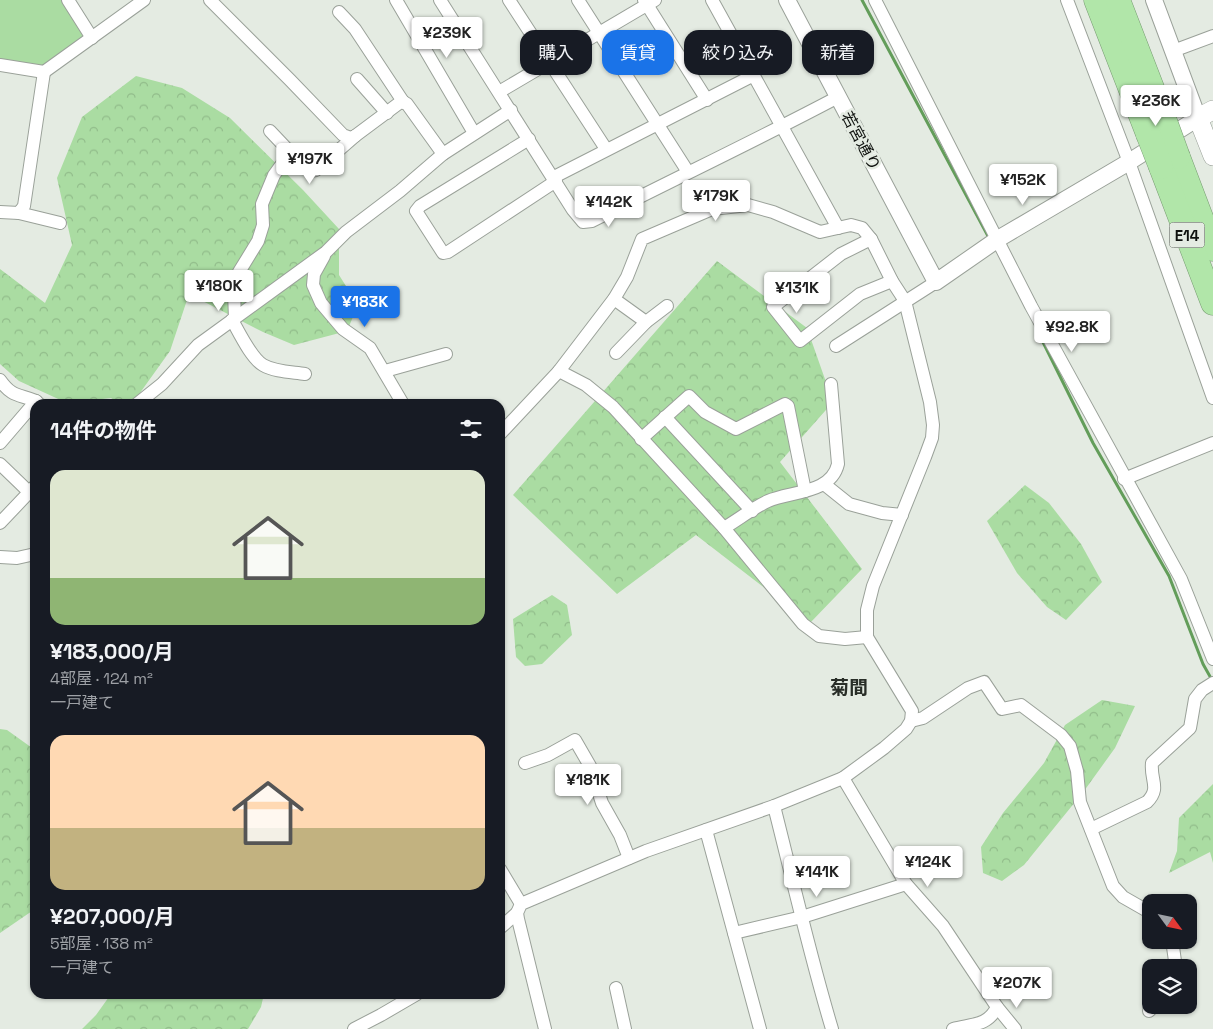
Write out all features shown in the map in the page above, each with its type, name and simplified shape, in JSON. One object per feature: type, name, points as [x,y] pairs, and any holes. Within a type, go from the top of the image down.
[{"type":"highway","name":"E14","points":[[1096,0],[1157,129]]},
{"type":"highway","name":"E14","points":[[1118,0],[1213,303]]},
{"type":"highway","name":"E14","points":[[1169,162],[1213,250]]},
{"type":"main road","points":[[1206,114],[1213,156]]},
{"type":"street","points":[[68,0],[92,38]]},
{"type":"street","points":[[0,65],[44,72],[144,0]]},
{"type":"street","points":[[210,0],[343,135],[351,138],[355,136]]},
{"type":"street","points":[[396,0],[474,133]]},
{"type":"street","points":[[440,0],[573,210],[583,222],[592,222],[838,97]]},
{"type":"street","points":[[509,0],[528,30]]},
{"type":"street","points":[[578,0],[688,172]]},
{"type":"street","points":[[712,0],[729,30]]},
{"type":"street","name":"若宮通り","points":[[786,0],[936,282]]},
{"type":"street","points":[[875,0],[1031,306],[1124,479],[1181,579],[1213,659]]},
{"type":"street","points":[[1067,0],[1130,162],[1213,398]]},
{"type":"street","points":[[836,346],[936,282],[998,239],[1130,162],[1206,114],[1173,51],[1154,0]]},
{"type":"street","points":[[592,37],[649,2],[707,100]]},
{"type":"street","points":[[339,12],[355,29],[404,103],[443,154]]},
{"type":"street","points":[[1173,51],[1213,36]]},
{"type":"street","points":[[19,213],[24,206],[44,72]]},
{"type":"street","points":[[499,92],[527,75]]},
{"type":"street","points":[[557,75],[606,150]]},
{"type":"street","points":[[529,139],[420,206],[416,211],[443,253],[448,252],[555,179],[606,150],[754,75],[838,228]]},
{"type":"street","points":[[357,79],[387,113]]},
{"type":"street","points":[[270,131],[305,168],[310,171],[316,170],[355,136],[402,101],[404,103]]},
{"type":"street","points":[[143,399],[162,384],[198,345],[326,252],[346,232],[394,196],[443,154],[511,110]]},
{"type":"street","points":[[290,153],[274,175],[262,204],[264,225],[258,241],[239,272],[234,292],[233,319],[257,361],[264,366],[306,374]]},
{"type":"street","points":[[505,429],[559,371],[614,299],[627,277],[642,239],[712,209],[748,205],[773,212],[820,232],[851,225],[862,228],[872,239],[892,281],[905,301],[930,402],[933,425],[932,438],[873,586],[867,610],[867,637],[912,711],[911,721],[906,729],[843,778],[774,806],[629,858],[525,900],[505,923]]},
{"type":"street","points":[[0,212],[19,213],[60,223]]},
{"type":"street","points":[[872,239],[841,254],[774,307],[800,341],[860,294],[892,281]]},
{"type":"street","points":[[326,252],[314,274],[314,285],[321,303],[343,329],[370,348],[400,399]]},
{"type":"street","points":[[614,299],[646,322]]},
{"type":"street","points":[[616,353],[646,322],[667,306]]},
{"type":"street","points":[[385,372],[446,354]]},
{"type":"street","points":[[559,371],[586,385],[613,407],[724,528],[803,624],[819,636],[845,639],[867,637]]},
{"type":"street","points":[[0,380],[7,390],[15,395],[30,400]]},
{"type":"street","points":[[724,528],[769,501],[824,484],[833,476],[838,464],[831,384]]},
{"type":"street","points":[[641,439],[689,396],[705,412],[736,429],[785,404],[788,406],[805,491]]},
{"type":"street","points":[[0,442],[30,410]]},
{"type":"street","points":[[665,417],[752,511]]},
{"type":"street","points":[[1124,479],[1213,443]]},
{"type":"street","points":[[0,464],[30,487]]},
{"type":"street","points":[[824,484],[850,504],[882,513],[902,516]]},
{"type":"street","points":[[0,523],[30,491]]},
{"type":"street","points":[[0,557],[17,558],[30,555]]},
{"type":"street","points":[[911,721],[923,718],[968,688],[984,682],[1002,709],[1022,705],[1061,735],[1070,746],[1077,771],[1080,802],[1113,886],[1123,898],[1142,908]]},
{"type":"street","points":[[1091,829],[1147,802],[1154,795],[1152,764],[1190,728],[1195,700],[1202,690],[1213,683]]},
{"type":"street","points":[[525,762],[548,755],[575,740],[590,766],[602,803],[620,835],[629,858]]},
{"type":"street","points":[[843,778],[906,884],[942,926],[997,1007],[1015,1029]]},
{"type":"street","points":[[774,806],[816,975],[832,1029]]},
{"type":"street","points":[[706,830],[760,1029]]},
{"type":"street","points":[[505,879],[519,908],[546,1029]]},
{"type":"street","points":[[734,933],[802,917],[906,884]]},
{"type":"street","points":[[616,988],[624,1029]]},
{"type":"street","points":[[354,1029],[408,999]]},
{"type":"street","points":[[953,1029],[986,1021],[992,1016],[997,1007]]},
{"type":"green space","points":[[0,0],[62,0],[83,33],[82,40],[44,67],[0,61]]},
{"type":"green space","points":[[136,76],[182,88],[230,118],[303,190],[339,229],[339,275],[358,305],[347,331],[294,345],[263,332],[189,294],[170,351],[136,399],[58,399],[19,381],[0,364],[0,269],[45,303],[72,245],[57,178],[82,117]]},
{"type":"green space","points":[[717,261],[807,328],[833,402],[780,462],[862,569],[810,623],[696,535],[617,594],[513,495]]},
{"type":"green space","points":[[1025,485],[1049,503],[1081,544],[1102,582],[1066,620],[1047,607],[1017,573],[987,521]]},
{"type":"green space","points":[[552,595],[567,605],[572,635],[542,664],[525,666],[516,657],[513,619]]},
{"type":"green space","points":[[1102,700],[1135,706],[1115,748],[1084,791],[1024,865],[1002,881],[983,873],[981,847],[1003,813],[1044,763],[1065,725]]},
{"type":"green space","points":[[0,729],[7,730],[30,746],[30,912],[0,933]]},
{"type":"green space","points":[[1213,784],[1213,863],[1210,852],[1169,873],[1177,851],[1179,818]]},
{"type":"green space","points":[[107,999],[263,999],[261,1007],[248,1029],[82,1029],[96,1015]]},
{"type":"waterway","points":[[862,0],[989,238]]},
{"type":"waterway","points":[[1037,330],[1093,443],[1169,576],[1203,664],[1212,680]]},
{"type":"district","name":"菊間","points":[[849,687]]}]
